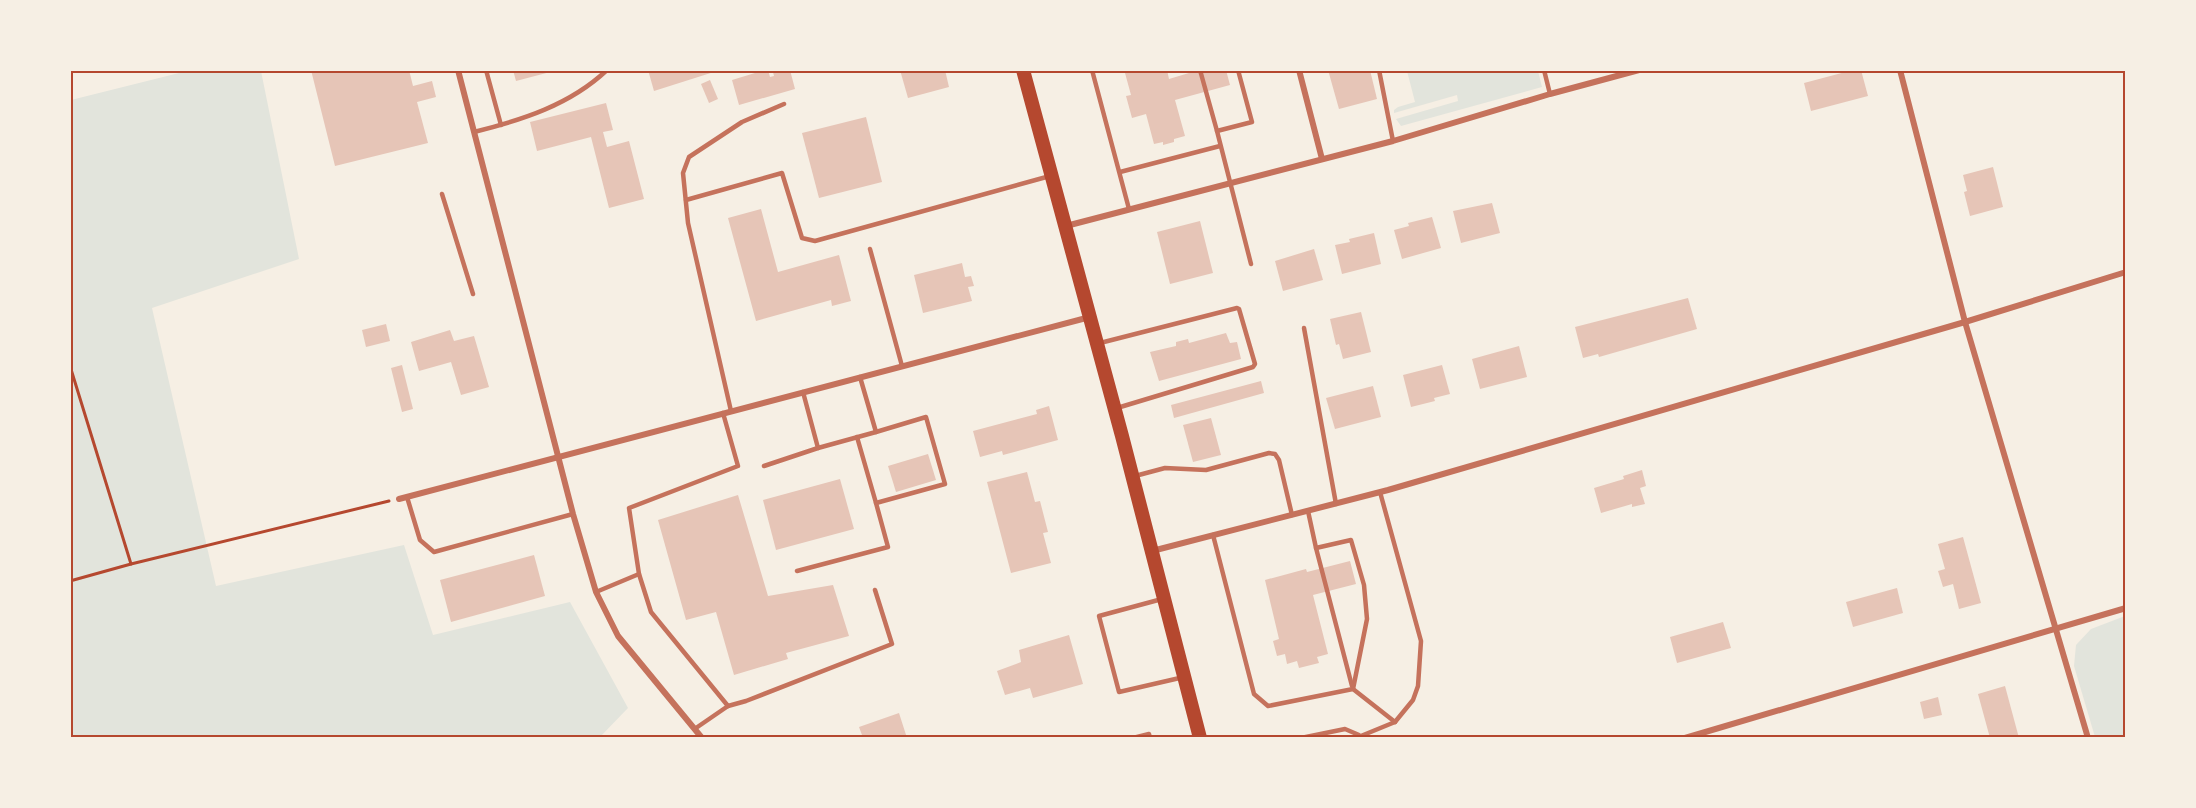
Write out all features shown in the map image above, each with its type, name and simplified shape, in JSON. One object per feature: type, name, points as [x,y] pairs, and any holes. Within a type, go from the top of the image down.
[{"type":"main road","points":[[1023,70],[1115,408],[1200,738]]},
{"type":"street","points":[[458,70],[573,514],[596,592],[618,636],[702,738]]},
{"type":"street","points":[[1299,70],[1322,159]]},
{"type":"street","points":[[1066,226],[1393,141],[1639,70]]},
{"type":"street","points":[[1900,70],[1965,322],[2088,738]]},
{"type":"street","points":[[1152,551],[1380,492],[1965,322],[2126,272]]},
{"type":"street","points":[[403,498],[1090,317]]},
{"type":"street","points":[[1685,738],[2126,608]]},
{"type":"lane","points":[[486,70],[501,125]]},
{"type":"lane","points":[[474,132],[501,125],[558,104],[587,88],[607,70]]},
{"type":"lane","points":[[1092,70],[1129,209]]},
{"type":"lane","points":[[1200,70],[1251,264]]},
{"type":"lane","points":[[1216,131],[1252,122],[1238,70]]},
{"type":"lane","points":[[1380,70],[1393,141]]},
{"type":"lane","points":[[1544,70],[1550,94]]},
{"type":"lane","points":[[731,411],[688,223],[683,173],[689,157],[742,122],[784,104]]},
{"type":"lane","points":[[1120,172],[1220,146]]},
{"type":"lane","points":[[686,201],[782,173],[802,238],[815,241],[1053,176]]},
{"type":"lane","points":[[442,194],[473,294]]},
{"type":"lane","points":[[870,249],[902,366]]},
{"type":"lane","points":[[1097,344],[1237,308],[1255,364],[1253,367],[1115,408]]},
{"type":"lane","points":[[1304,328],[1336,504]]},
{"type":"lane","points":[[860,377],[876,432]]},
{"type":"lane","points":[[803,393],[818,448]]},
{"type":"lane","points":[[723,413],[738,466],[629,508],[639,574],[651,612],[728,706]]},
{"type":"lane","points":[[764,466],[926,417],[945,484],[876,504]]},
{"type":"lane","points":[[797,571],[888,547],[857,437]]},
{"type":"lane","points":[[1133,476],[1165,468],[1206,470],[1269,453],[1275,454],[1279,460],[1292,515]]},
{"type":"lane","points":[[1301,738],[1345,729],[1358,737],[1395,722],[1413,700],[1418,686],[1421,640],[1380,492]]},
{"type":"lane","points":[[403,498],[420,540],[434,552],[573,514]]},
{"type":"lane","points":[[1308,511],[1353,688],[1395,722]]},
{"type":"lane","points":[[1213,535],[1254,694],[1268,706],[1353,688]]},
{"type":"lane","points":[[1316,548],[1351,540],[1364,585],[1367,619],[1353,688]]},
{"type":"lane","points":[[596,592],[639,574]]},
{"type":"lane","points":[[696,728],[728,706],[892,644],[875,590]]},
{"type":"lane","points":[[1164,598],[1099,616],[1104,638],[1119,692],[1185,676]]},
{"type":"lane","points":[[1134,738],[1149,734],[1150,738]]},
{"type":"path","points":[[70,366],[131,564]]},
{"type":"path","points":[[70,581],[403,498]]},
{"type":"shaded area","points":[[187,71],[261,71],[299,259],[152,308],[216,586],[404,545],[433,635],[570,602],[628,708],[600,737],[71,738],[71,100]]},
{"type":"shaded area","points":[[1407,71],[1538,71],[1542,87],[1401,126],[1396,119],[1458,101],[1457,95],[1394,113],[1398,107],[1415,102]]},
{"type":"shaded area","points":[[2125,616],[2125,737],[2095,737],[2074,666],[2076,645],[2091,629]]},
{"type":"building","points":[[311,70],[409,70],[413,86],[432,81],[436,97],[417,102],[428,143],[335,166]]},
{"type":"building","points":[[513,70],[554,70],[554,71],[516,81]]},
{"type":"building","points":[[648,70],[717,70],[717,71],[654,91]]},
{"type":"building","points":[[768,70],[770,77],[774,76],[773,72],[790,70],[795,89],[739,105],[732,80]]},
{"type":"building","points":[[900,70],[945,70],[949,87],[908,98]]},
{"type":"building","points":[[1134,70],[1167,70],[1169,79],[1199,70],[1226,70],[1230,85],[1175,100],[1185,136],[1163,145],[1163,142],[1154,144],[1146,114],[1132,118],[1126,96],[1131,95],[1125,73]]},
{"type":"building","points":[[1328,70],[1370,70],[1377,99],[1339,109]]},
{"type":"building","points":[[1861,70],[1868,96],[1811,111],[1804,83]]},
{"type":"building","points":[[710,80],[718,99],[709,103],[701,84]]},
{"type":"building","points":[[606,103],[613,130],[603,132],[607,147],[629,141],[644,199],[609,208],[591,137],[537,151],[530,122]]},
{"type":"building","points":[[866,117],[882,182],[819,198],[802,133]]},
{"type":"building","points":[[1993,167],[2003,207],[1970,216],[1964,192],[1967,191],[1963,175]]},
{"type":"building","points":[[1492,203],[1500,233],[1461,243],[1453,211]]},
{"type":"building","points":[[761,209],[778,272],[839,255],[851,301],[832,306],[831,300],[756,321],[728,218]]},
{"type":"building","points":[[1432,217],[1441,248],[1402,259],[1394,230],[1409,226],[1408,223]]},
{"type":"building","points":[[1200,221],[1213,273],[1170,284],[1157,232]]},
{"type":"building","points":[[1374,233],[1381,264],[1342,274],[1335,245]]},
{"type":"building","points":[[1314,249],[1323,280],[1283,291],[1275,261]]},
{"type":"building","points":[[962,263],[965,277],[971,276],[974,286],[968,287],[972,301],[923,313],[914,275]]},
{"type":"building","points":[[1688,298],[1697,329],[1599,357],[1598,354],[1583,358],[1575,327]]},
{"type":"building","points":[[1361,312],[1371,352],[1343,359],[1339,344],[1336,345],[1330,319]]},
{"type":"building","points":[[386,324],[390,341],[366,347],[362,330]]},
{"type":"building","points":[[450,330],[454,341],[474,336],[489,387],[461,395],[451,362],[419,371],[411,342]]},
{"type":"building","points":[[1226,333],[1230,343],[1237,342],[1241,359],[1159,381],[1150,352],[1176,346],[1176,342],[1188,339],[1189,343]]},
{"type":"building","points":[[1519,346],[1527,377],[1480,389],[1472,359]]},
{"type":"building","points":[[402,365],[413,409],[402,412],[391,368]]},
{"type":"building","points":[[1442,365],[1450,394],[1434,398],[1435,401],[1411,407],[1403,375]]},
{"type":"building","points":[[1261,381],[1264,393],[1174,418],[1171,405]]},
{"type":"building","points":[[1373,386],[1381,417],[1335,429],[1326,398]]},
{"type":"building","points":[[1049,406],[1058,440],[1003,455],[1002,451],[980,457],[973,431],[1037,414],[1036,410]]},
{"type":"building","points":[[1211,418],[1221,455],[1193,462],[1183,425]]},
{"type":"building","points":[[928,454],[936,480],[896,492],[888,466]]},
{"type":"building","points":[[1642,470],[1646,486],[1640,488],[1645,504],[1632,507],[1632,504],[1601,513],[1594,488],[1624,479],[1623,476]]},
{"type":"building","points":[[1027,472],[1035,502],[1040,501],[1048,532],[1043,533],[1051,563],[1011,573],[987,482]]},
{"type":"building","points":[[840,479],[854,529],[776,550],[763,500]]},
{"type":"building","points":[[738,495],[768,596],[833,585],[849,636],[786,653],[788,659],[734,675],[716,612],[686,620],[658,520]]},
{"type":"building","points":[[1963,537],[1981,603],[1959,609],[1953,584],[1943,587],[1938,571],[1945,569],[1938,544]]},
{"type":"building","points":[[534,555],[545,596],[451,622],[440,580]]},
{"type":"building","points":[[1350,561],[1356,584],[1313,595],[1328,654],[1317,657],[1319,663],[1299,668],[1297,661],[1287,664],[1285,654],[1277,656],[1273,641],[1279,639],[1265,580]]},
{"type":"building","points":[[1897,588],[1903,613],[1853,627],[1846,602]]},
{"type":"building","points":[[1723,622],[1731,648],[1677,663],[1670,637]]},
{"type":"building","points":[[1069,635],[1083,684],[1033,698],[1030,688],[1005,695],[997,671],[1021,662],[1019,650]]},
{"type":"building","points":[[2005,686],[2019,738],[1990,738],[1978,694]]},
{"type":"building","points":[[1938,697],[1942,715],[1924,719],[1920,702]]},
{"type":"building","points":[[899,713],[907,738],[857,738],[862,735],[859,727]]}]
